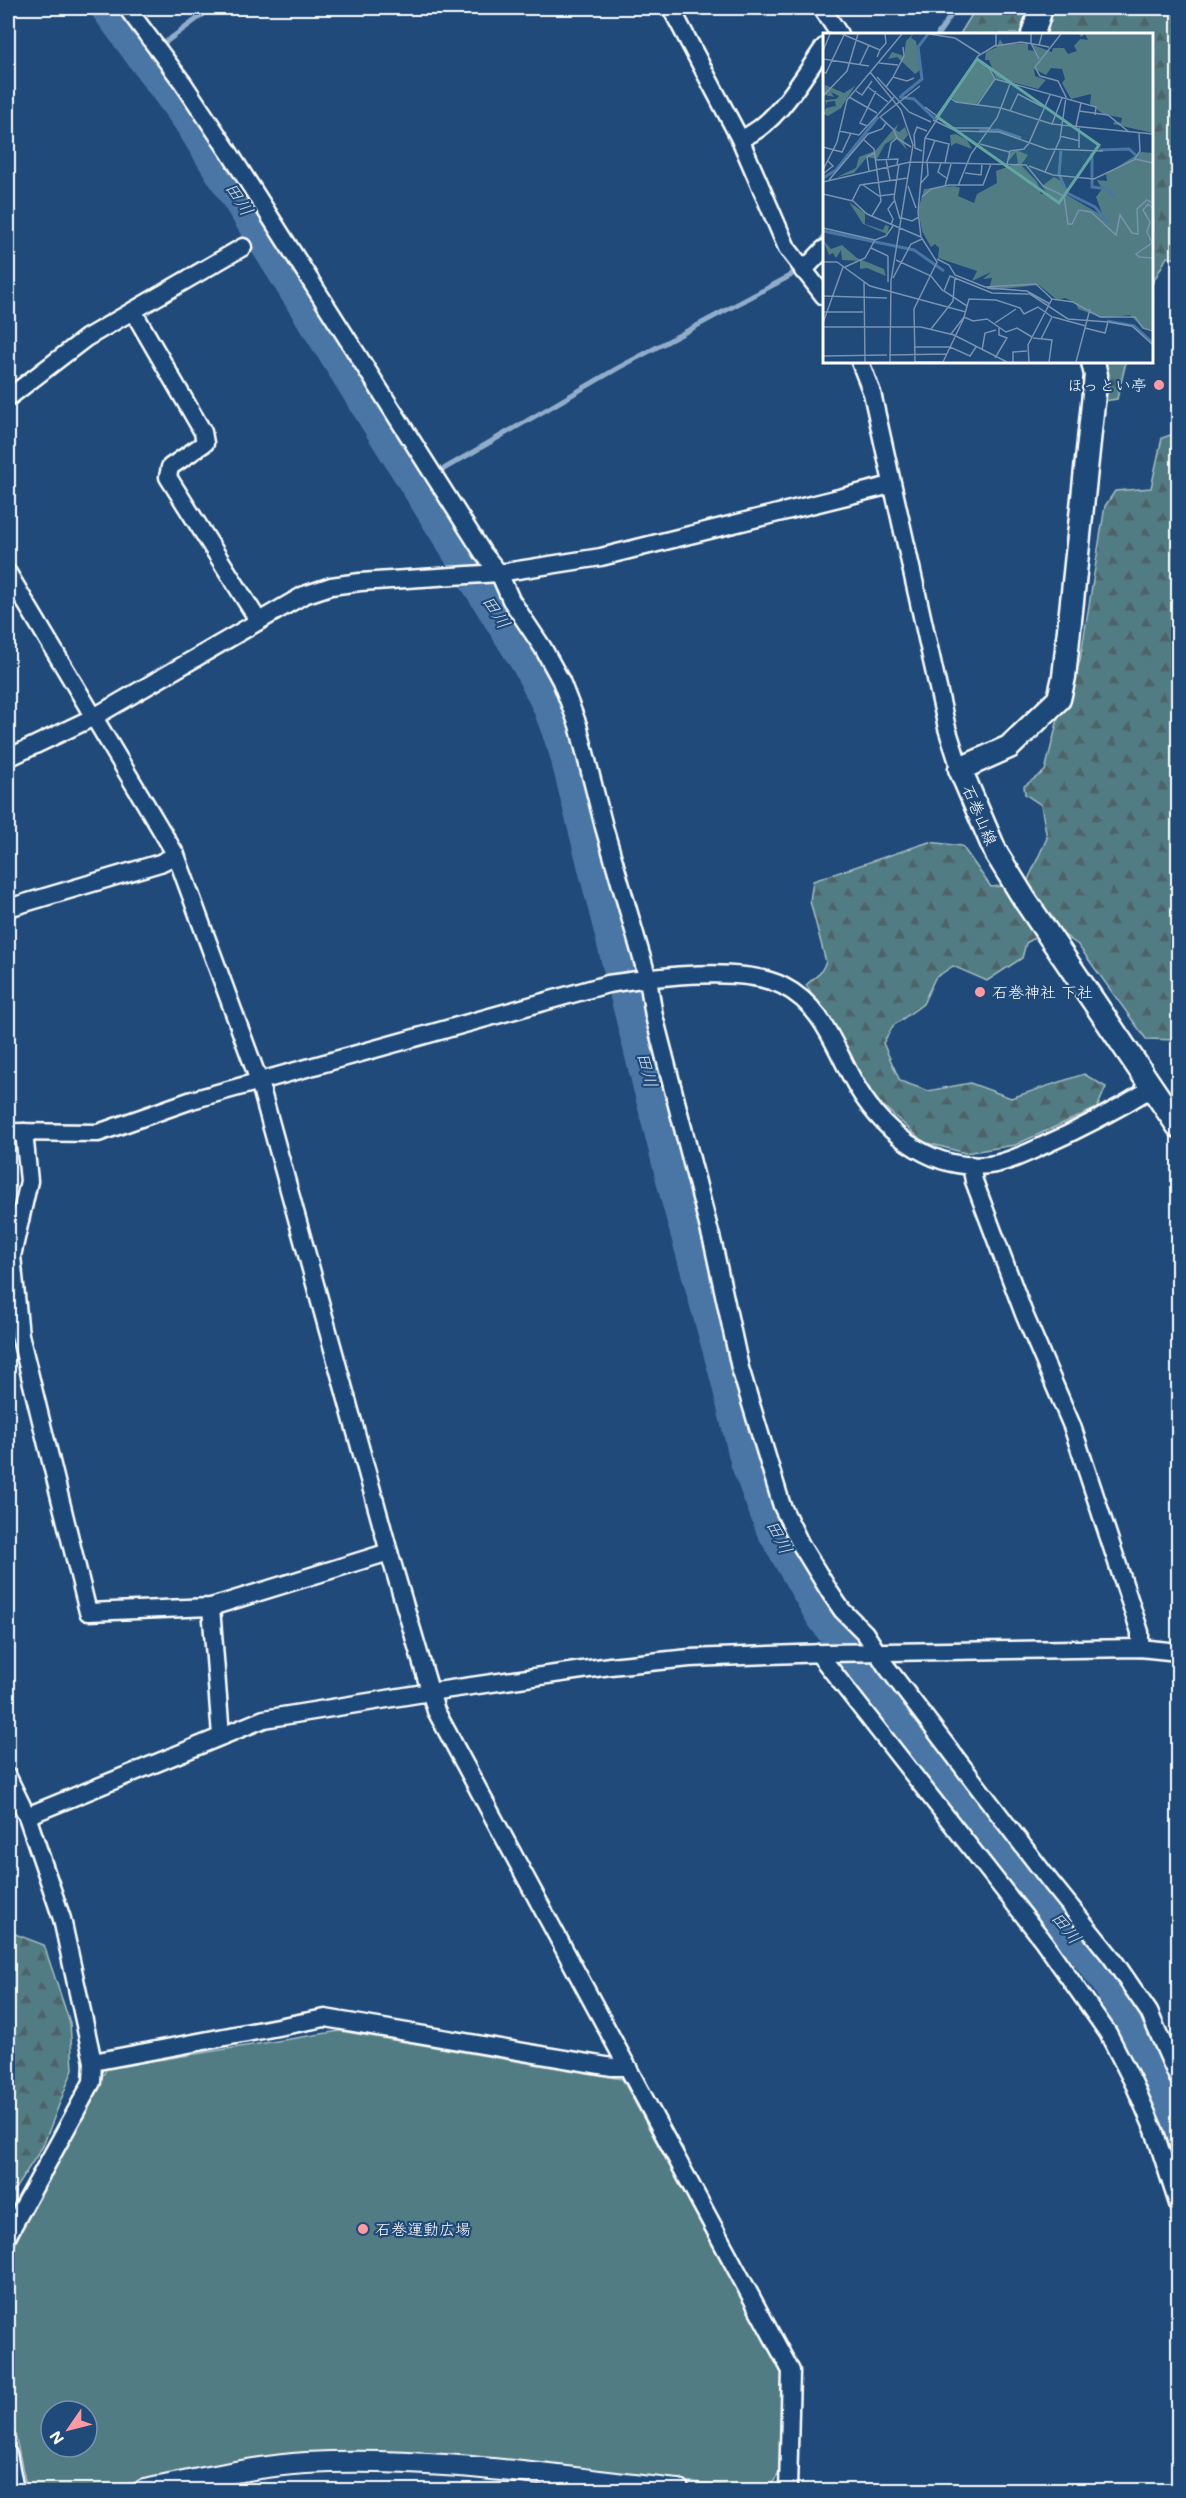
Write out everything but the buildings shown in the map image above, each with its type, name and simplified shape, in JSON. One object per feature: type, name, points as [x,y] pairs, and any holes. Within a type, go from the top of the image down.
[{"type":"main road","points":[[1034,33],[1041,8]]},
{"type":"main road","name":"石巻山線","points":[[1093,363],[1096,375],[1083,506],[1064,677],[1059,699],[1009,747],[960,769],[996,853],[1025,900],[1179,1126]]},
{"type":"street","points":[[127,8],[183,83],[229,152],[483,553],[493,573],[543,648],[561,681],[578,724],[714,1248],[740,1368],[782,1506],[801,1545],[842,1610],[865,1633],[872,1653],[1112,1958],[1149,2012],[1179,2078]]},
{"type":"street","points":[[671,8],[740,139],[787,248],[823,294]]},
{"type":"street","points":[[822,8],[836,33]]},
{"type":"street","points":[[740,139],[750,135],[780,109],[823,50]]},
{"type":"street","points":[[8,398],[86,338],[243,246]]},
{"type":"street","points":[[803,271],[823,251]]},
{"type":"street","points":[[133,311],[203,432],[205,443],[170,467],[168,477],[258,620]]},
{"type":"street","points":[[860,363],[872,393],[947,728],[960,769]]},
{"type":"street","points":[[8,758],[93,717],[304,595],[331,586],[493,573],[601,557],[891,485]]},
{"type":"street","points":[[8,573],[176,855],[192,894],[259,1081],[389,1552],[436,1711],[791,2371],[788,2490]]},
{"type":"street","points":[[8,908],[160,863],[176,855]]},
{"type":"street","points":[[389,1552],[211,1607],[88,1612],[20,1335],[12,1257],[28,1181],[16,1132],[98,1132],[192,1100],[608,984],[643,979],[712,975],[752,977],[783,986],[810,1004],[853,1081],[883,1122],[915,1150],[944,1162],[990,1165],[1024,1154],[1101,1118],[1152,1088]]},
{"type":"street","points":[[971,1165],[974,1181],[1024,1314],[1072,1426],[1140,1632],[1140,1648]]},
{"type":"street","points":[[211,1607],[221,1736]]},
{"type":"street","points":[[27,1816],[264,1719],[610,1666],[690,1658],[822,1653],[1140,1648],[1179,1652]]},
{"type":"street","points":[[822,1653],[1042,1939],[1108,2033],[1154,2130],[1179,2204]]},
{"type":"street","points":[[8,1777],[27,1816],[62,1919],[93,2062],[92,2082],[8,2235]]},
{"type":"street","points":[[93,2062],[325,2018],[612,2067],[628,2067]]},
{"type":"street","points":[[8,2454],[15,2490]]},
{"type":"street","points":[[144,2490],[196,2479],[304,2463],[376,2461],[479,2469],[679,2490]]},
{"type":"green space","points":[[976,8],[1178,8],[1178,259],[1167,257],[1153,282],[1153,33],[961,33]]},
{"type":"green space","points":[[1102,363],[1126,363],[1117,399],[1104,401]]},
{"type":"green space","points":[[1178,432],[1178,1040],[1146,1039],[1078,945],[1053,927],[1026,943],[1022,958],[987,981],[953,966],[935,978],[923,1004],[893,1026],[883,1043],[900,1081],[928,1091],[970,1083],[1011,1098],[1084,1074],[1106,1087],[1097,1108],[1015,1145],[965,1153],[924,1142],[872,1096],[806,985],[820,973],[826,962],[810,901],[813,881],[929,842],[962,846],[991,887],[1026,884],[1047,838],[1041,805],[1025,794],[1024,786],[1045,771],[1060,711],[1080,661],[1105,506],[1115,491],[1151,488],[1162,438]]},
{"type":"green space","points":[[8,1918],[15,1934],[44,1945],[70,2023],[73,2069],[43,2146],[8,2200]]},
{"type":"green space","name":"石巻運動広場","points":[[340,2031],[622,2079],[782,2373],[780,2472],[768,2490],[434,2455],[211,2468],[94,2490],[27,2490],[8,2401],[8,2262],[36,2195],[107,2068]]},
{"type":"waterway","name":"田川","points":[[107,8],[189,120],[528,664],[549,706],[565,750],[678,1201],[726,1375],[747,1463],[772,1528],[821,1614],[863,1674],[939,1765],[1106,1979],[1150,2056],[1178,2129]]},
{"type":"waterway","points":[[144,58],[212,8]]},
{"type":"waterway","points":[[939,33],[956,8]]},
{"type":"waterway","points":[[816,247],[823,238]]},
{"type":"waterway","points":[[416,485],[618,368],[790,276],[798,267]]},
{"type":"place","name":"ほっとい亭","points":[[1159,385]]},
{"type":"place","name":"石巻神社 下社","points":[[980,992]]},
{"type":"place","name":"石巻運動広場","points":[[363,2229]]}]
